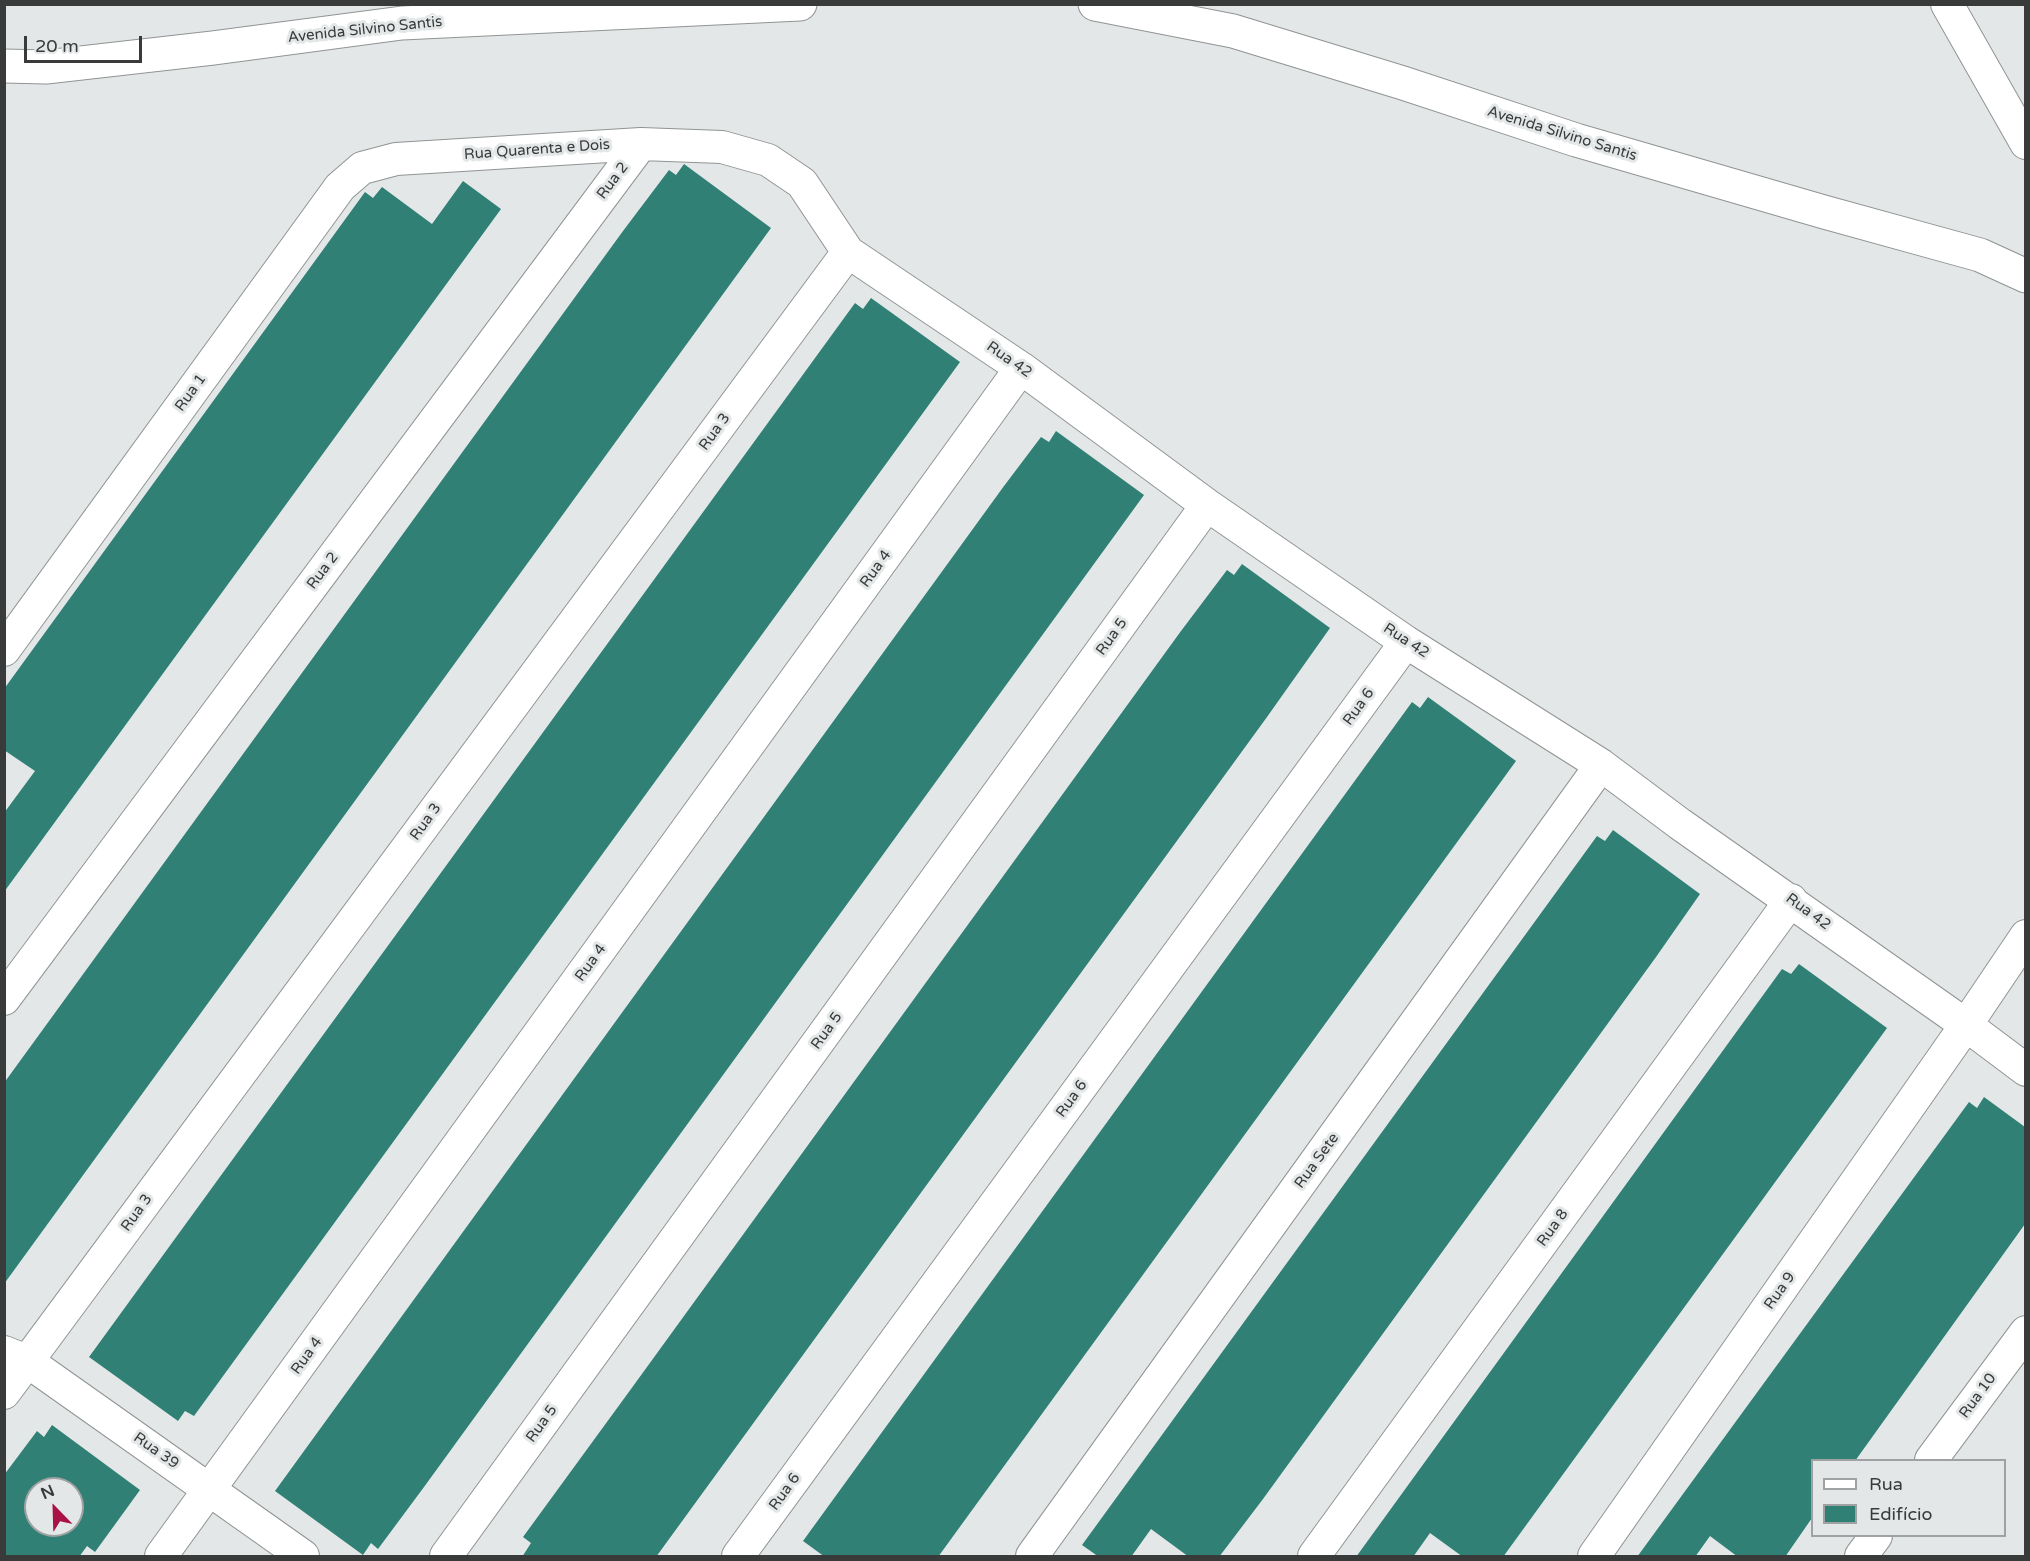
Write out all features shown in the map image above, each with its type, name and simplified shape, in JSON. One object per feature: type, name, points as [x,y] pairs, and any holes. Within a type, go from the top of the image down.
[{"type":"main road","name":"Avenida Silvino Santis","points":[[4,66],[46,67],[402,23],[800,4]]},
{"type":"main road","name":"Avenida Silvino Santis","points":[[1095,4],[1233,31],[1403,83],[1576,140],[1980,255],[2025,276]]},
{"type":"street","points":[[1947,4],[2025,143]]},
{"type":"street","name":"Rua Quarenta e Dois","points":[[396,159],[640,144],[722,147],[768,160],[802,183],[848,252]]},
{"type":"street","name":"Rua 2","points":[[4,999],[640,144]]},
{"type":"street","name":"Rua 1","points":[[4,650],[340,187],[362,168],[396,159]]},
{"type":"street","name":"Rua 42","points":[[848,252],[1021,368],[1207,505],[1406,642],[1601,765],[1680,824],[1966,1025]]},
{"type":"street","name":"Rua 3","points":[[4,1393],[16,1357],[848,252]]},
{"type":"street","name":"Rua 4","points":[[161,1557],[1021,368]]},
{"type":"street","name":"Rua 5","points":[[447,1557],[1207,505]]},
{"type":"street","name":"Rua 6","points":[[738,1557],[1406,642]]},
{"type":"street","name":"Rua Sete","points":[[1032,1557],[1601,765]]},
{"type":"street","name":"Rua 8","points":[[1314,1557],[1791,900]]},
{"type":"street","name":"Rua 9","points":[[1594,1557],[1966,1025],[2025,936]]},
{"type":"street","points":[[1966,1025],[2025,1070]]},
{"type":"street","name":"Rua 10","points":[[1932,1459],[2025,1332]]},
{"type":"street","name":"Rua 39","points":[[16,1357],[303,1557]]},
{"type":"street","points":[[1861,1557],[1875,1537]]},
{"type":"building","points":[[684,164],[771,228],[4,1284],[4,1083],[623,231],[669,170],[676,175]]},
{"type":"building","points":[[463,181],[501,209],[4,892],[4,813],[35,771],[4,750],[4,689],[365,192],[373,198],[382,187],[432,224]]},
{"type":"building","points":[[871,298],[960,362],[194,1416],[185,1411],[178,1421],[89,1357],[855,303],[863,309]]},
{"type":"building","points":[[1056,431],[1144,495],[424,1487],[378,1549],[371,1543],[363,1555],[275,1491],[1004,486],[1041,437],[1049,442]]},
{"type":"building","points":[[1242,564],[1330,628],[1267,717],[656,1557],[522,1557],[531,1543],[523,1537],[1181,631],[1227,570],[1234,575]]},
{"type":"building","points":[[1428,697],[1516,761],[938,1557],[825,1557],[803,1541],[1412,702],[1420,708]]},
{"type":"building","points":[[1613,830],[1700,894],[1263,1499],[1219,1557],[1189,1557],[1151,1529],[1131,1557],[1099,1557],[1082,1545],[1597,836],[1605,841]]},
{"type":"building","points":[[1799,964],[1887,1028],[1503,1557],[1463,1557],[1430,1533],[1413,1557],[1356,1557],[1782,969],[1791,974]]},
{"type":"building","points":[[1984,1097],[2025,1127],[2025,1224],[1856,1459],[1811,1459],[1811,1519],[1785,1557],[1738,1557],[1710,1536],[1695,1557],[1637,1557],[1969,1102],[1977,1108]]},
{"type":"building","points":[[52,1425],[140,1490],[95,1552],[87,1546],[79,1557],[4,1557],[4,1475],[37,1431],[44,1437]]}]
